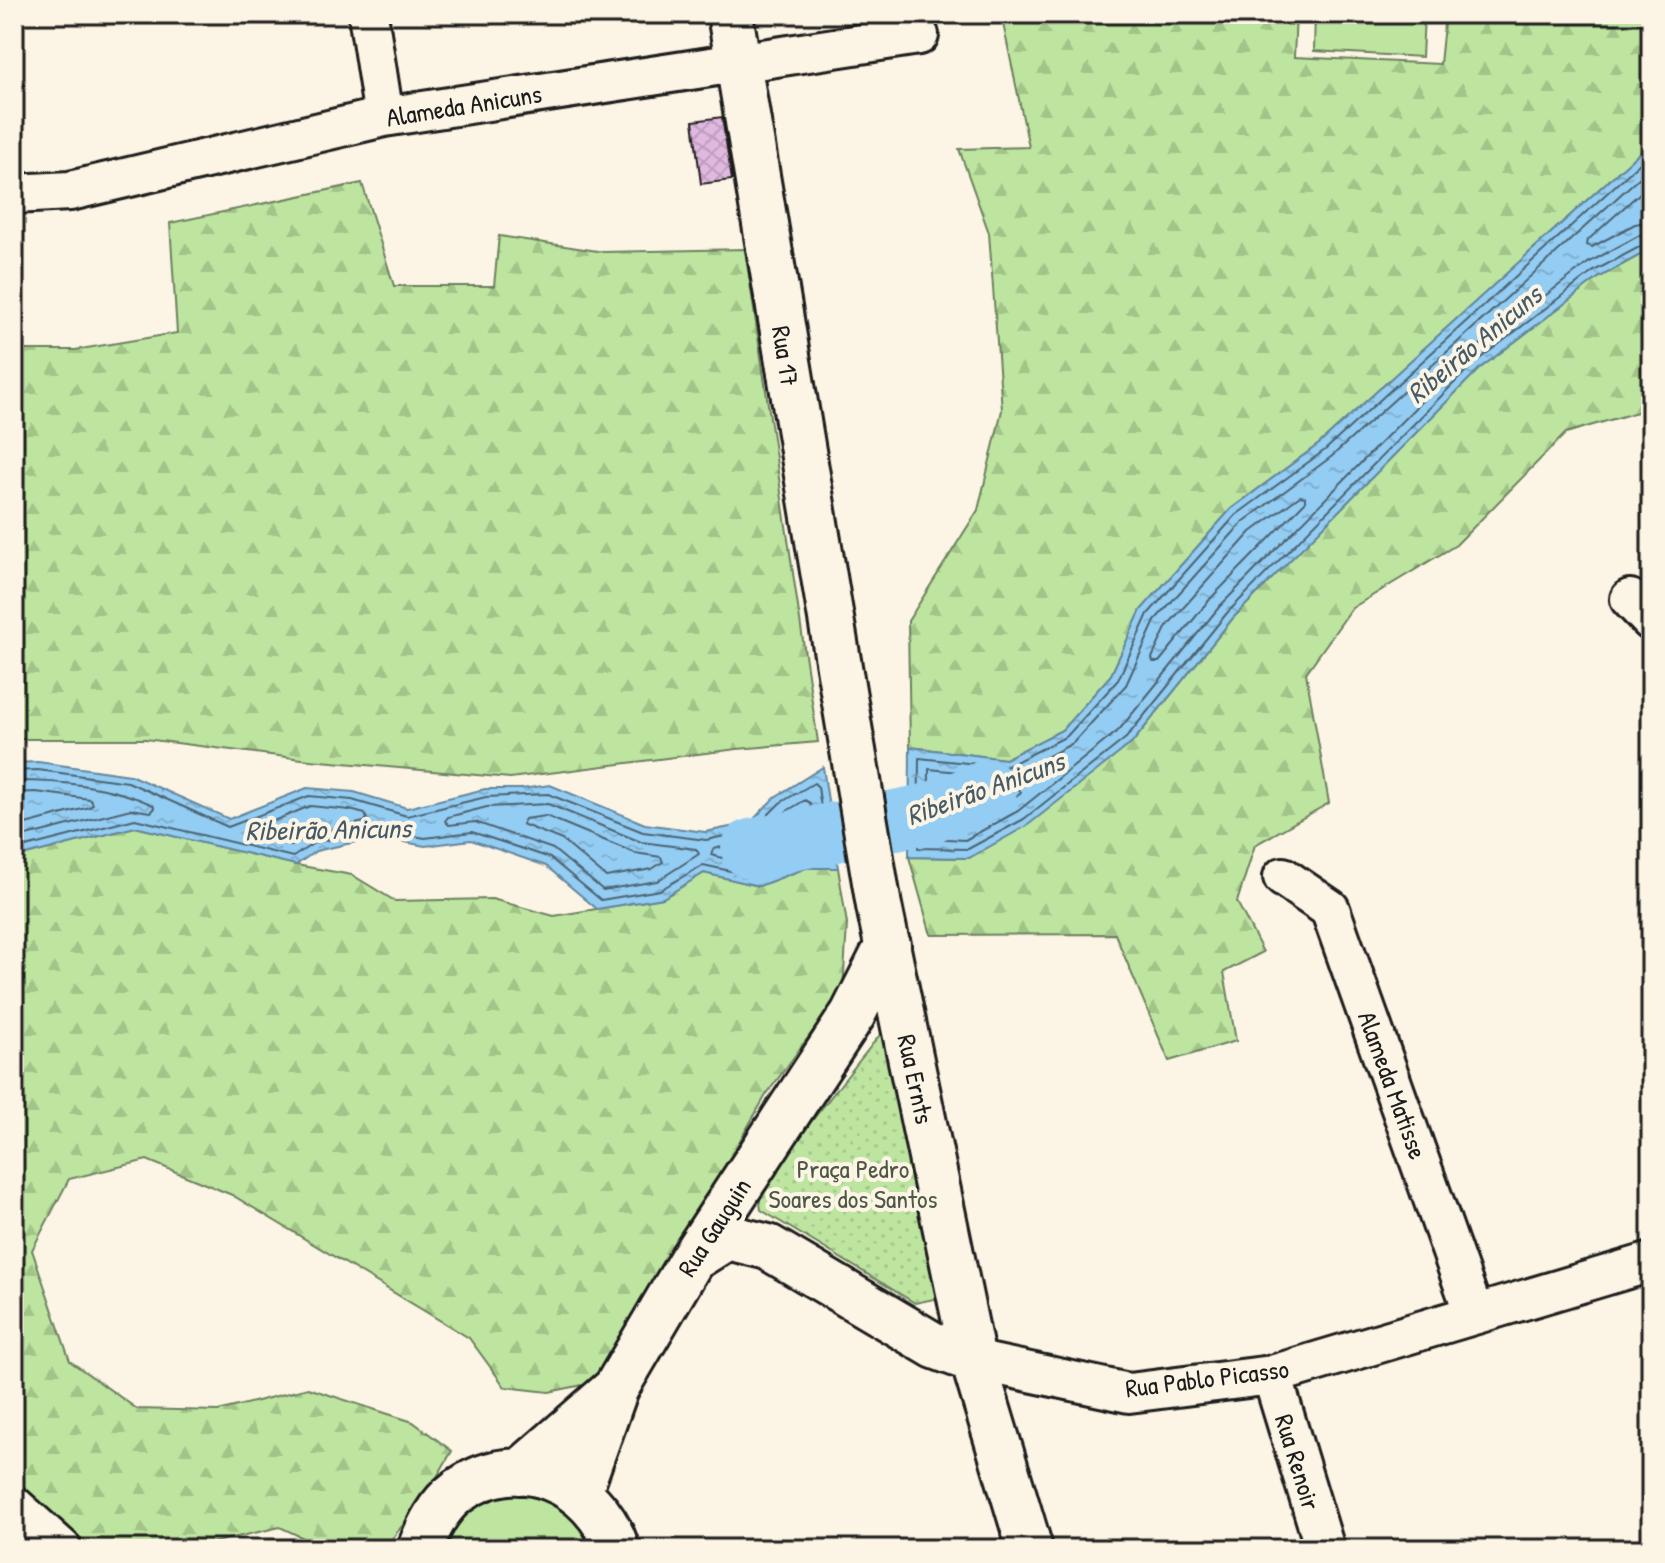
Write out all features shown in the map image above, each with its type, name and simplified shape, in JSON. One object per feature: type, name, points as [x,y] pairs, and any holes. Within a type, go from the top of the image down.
[{"type":"street","points":[[368,14],[384,117]]},
{"type":"street","name":"Rua 17","points":[[730,14],[843,698]]},
{"type":"street","name":"Alameda Anicuns","points":[[14,194],[70,191],[384,117],[919,35]]},
{"type":"street","name":"Rua Ernts","points":[[843,698],[884,926],[973,1360],[1030,1549]]},
{"type":"street","name":"Alameda Matisse","points":[[1283,877],[1330,909],[1474,1314]]},
{"type":"street","name":"Rua Gauguin","points":[[579,1492],[616,1388],[692,1259],[853,1014],[884,926]]},
{"type":"street","name":"Rua Pablo Picasso","points":[[692,1259],[727,1237],[768,1247],[935,1346],[973,1360],[1129,1393],[1272,1375],[1651,1262]]},
{"type":"street","name":"Rua Renoir","points":[[1272,1375],[1325,1549]]},
{"type":"street","name":"Rua Gauguin","points":[[520,1472],[616,1388]]},
{"type":"street","points":[[420,1549],[434,1518],[457,1493],[487,1477],[520,1472],[551,1477],[579,1492],[597,1509],[611,1530],[617,1549]]},
{"type":"street","points":[[14,1506],[62,1549]]},
{"type":"green space","points":[[1001,14],[1296,14],[1294,57],[1440,64],[1445,14],[1651,14],[1651,142],[1319,444],[1231,509],[1141,610],[1111,675],[1062,730],[1005,759],[910,747],[908,621],[978,510],[1002,410],[989,233],[959,149],[1029,147]]},
{"type":"green space","points":[[1315,14],[1424,14],[1422,57],[1314,51]]},
{"type":"green space","points":[[362,183],[394,286],[494,286],[499,236],[604,252],[745,249],[818,742],[737,749],[510,778],[310,760],[145,739],[14,739],[14,350],[75,350],[177,333],[170,223]]},
{"type":"green space","points":[[1651,249],[1651,408],[1566,433],[1456,545],[1352,608],[1306,673],[1329,803],[1255,845],[1237,902],[1263,952],[1224,972],[1236,1041],[1169,1061],[1115,934],[931,935],[909,857],[969,858],[1132,743],[1233,618],[1479,369],[1598,278]]},
{"type":"green space","points":[[135,827],[352,875],[395,901],[492,899],[554,916],[663,898],[704,873],[759,886],[806,868],[838,868],[847,924],[843,990],[766,1095],[602,1381],[549,1392],[505,1387],[469,1338],[232,1195],[147,1160],[69,1179],[32,1250],[70,1361],[137,1409],[218,1411],[308,1388],[413,1422],[452,1451],[427,1494],[384,1549],[327,1549],[280,1527],[185,1549],[87,1549],[14,1479],[14,858]]},
{"type":"green space","name":"Praça Pedro Soares dos Santos","points":[[886,1027],[939,1298],[915,1303],[761,1210],[758,1189]]},
{"type":"green space","points":[[505,1491],[533,1491],[581,1518],[597,1549],[442,1549],[466,1512]]},
{"type":"water","points":[[1651,142],[1651,249],[1598,278],[1479,369],[1233,618],[1132,743],[1028,825],[969,858],[909,857],[910,747],[1005,759],[1062,730],[1111,675],[1141,610],[1231,509],[1319,444]]},
{"type":"water","points":[[38,762],[130,775],[229,819],[307,788],[354,792],[407,808],[485,789],[550,785],[645,824],[705,832],[750,823],[775,797],[823,767],[838,868],[806,868],[759,886],[704,873],[663,898],[597,909],[546,866],[471,840],[425,846],[378,837],[316,851],[296,865],[135,827],[14,858],[14,763]]},
{"type":"building","points":[[722,117],[732,180],[701,184],[693,121]]},
{"type":"waterway","name":"Ribeirão Anicuns","points":[[751,849],[930,813],[987,790]]}]
